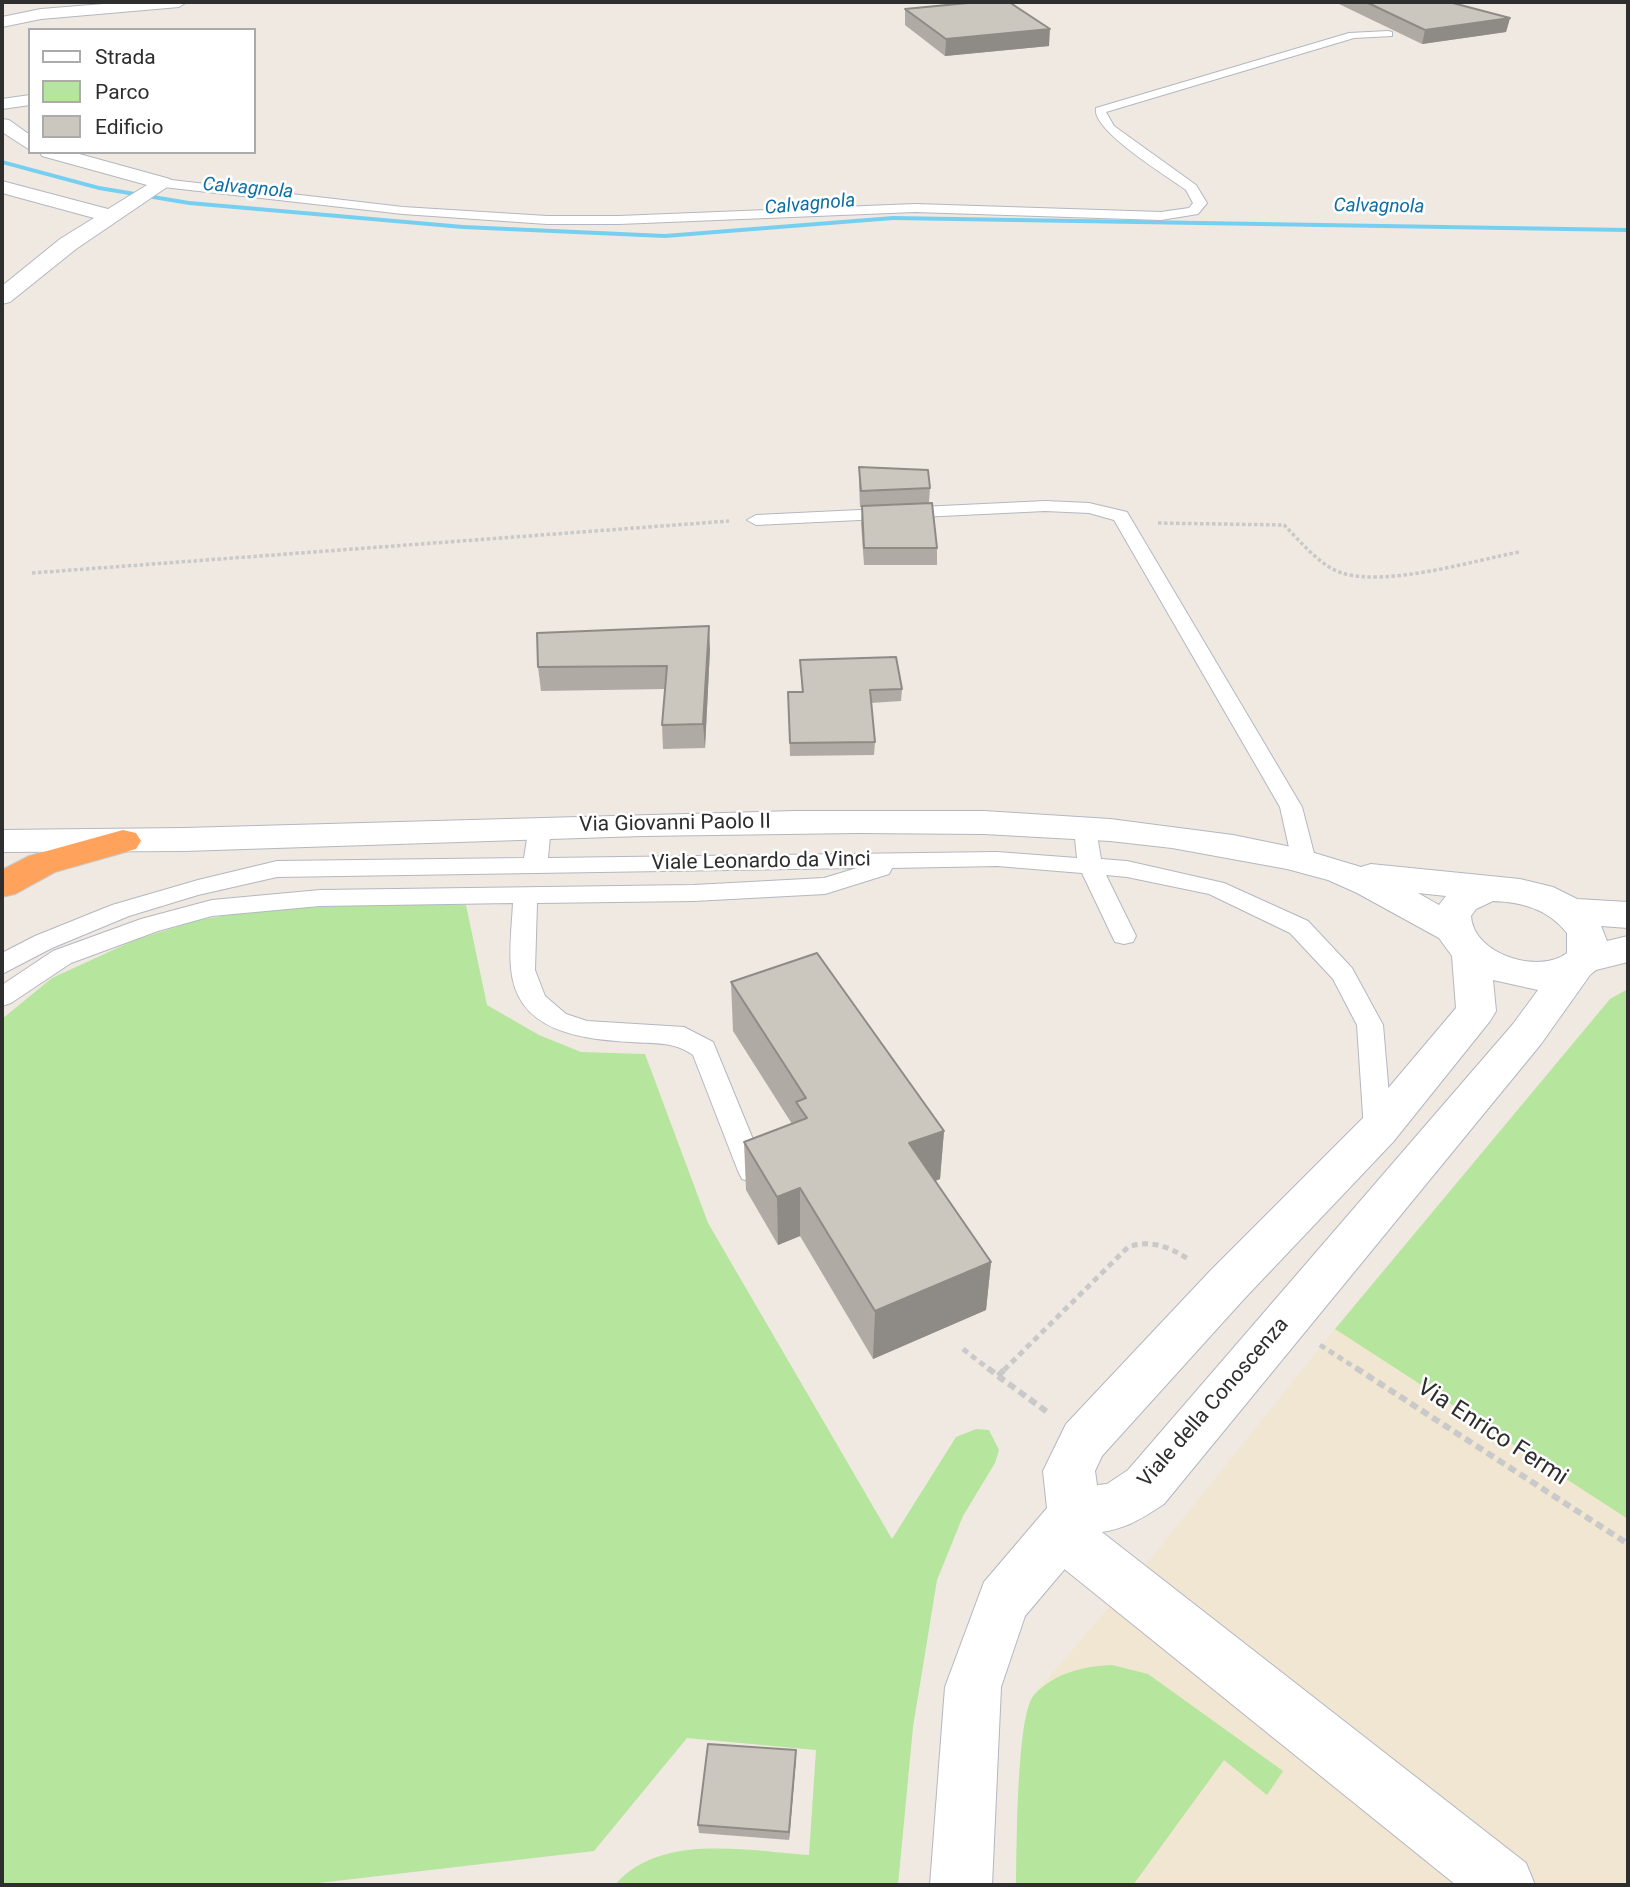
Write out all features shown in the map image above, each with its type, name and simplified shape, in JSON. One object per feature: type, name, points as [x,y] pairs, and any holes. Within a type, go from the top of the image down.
[{"type":"highway","points":[[2,885],[42,864],[123,841]]},
{"type":"street","points":[[2,22],[55,13],[179,2]]},
{"type":"street","points":[[2,104],[28,100]]},
{"type":"street","points":[[2,124],[28,143]]},
{"type":"street","points":[[56,154],[158,185]]},
{"type":"street","points":[[2,298],[68,244],[158,185]]},
{"type":"street","points":[[2,187],[112,214]]},
{"type":"street","name":"Via Giovanni Paolo II","points":[[2,841],[123,841],[540,826],[788,822],[1034,824],[1180,837],[1304,861],[1343,873],[1488,889]]},
{"type":"street","name":"Via Giovanni Paolo II","points":[[1343,873],[1462,942]]},
{"type":"street","points":[[961,1885],[973,1687],[1003,1601],[1068,1522],[1069,1471],[1084,1440],[1227,1285],[1378,1130],[1476,1011],[1462,942],[1452,915],[1458,903],[1471,894],[1488,889],[1529,892],[1568,911],[1580,923],[1587,936],[1589,949],[1579,965]]},
{"type":"street","points":[[1568,911],[1628,915]]},
{"type":"street","points":[[1462,942],[1490,966],[1512,974],[1546,977],[1628,949]]},
{"type":"street","name":"Viale della Conoscenza","points":[[1068,1522],[1116,1507],[1146,1487],[1527,1034],[1579,965]]},
{"type":"street","points":[[1068,1522],[1504,1885]]},
{"type":"lane","points":[[158,185],[350,205],[546,220],[635,220],[834,209],[935,209],[1161,216],[1193,211],[1200,203],[1191,188],[1110,129],[1100,110],[1353,35],[1388,34]]},
{"type":"lane","points":[[756,520],[1045,506],[1110,512],[1121,516],[1290,807],[1304,861]]},
{"type":"lane","points":[[535,866],[540,826]]},
{"type":"lane","points":[[1085,829],[1090,866],[1124,936]]},
{"type":"lane","name":"Viale Leonardo da Vinci","points":[[2,965],[20,953],[122,908],[194,887],[278,869],[997,859],[1127,869],[1216,888],[1299,927],[1343,974],[1370,1025],[1378,1130]]},
{"type":"lane","points":[[2,997],[62,957],[150,925],[212,908],[320,898],[694,893],[825,886],[909,860]]},
{"type":"lane","points":[[525,895],[523,970],[534,1001],[557,1020],[585,1030],[684,1036],[704,1049],[752,1171]]},
{"type":"path","points":[[32,573],[756,520]]},
{"type":"path","points":[[1126,522],[1284,525],[1304,545],[1341,573],[1382,576],[1519,552]]},
{"type":"path","points":[[998,1376],[1128,1247],[1137,1243],[1160,1243],[1227,1285]]},
{"type":"path","name":"Via Enrico Fermi","points":[[1284,1322],[1628,1544]]},
{"type":"path","points":[[963,1349],[1084,1440]]},
{"type":"shaded area","points":[[1628,989],[1628,1885],[1020,1885],[1033,1696],[1153,1556],[1335,1329],[1504,1128]]},
{"type":"green space","points":[[384,904],[466,905],[487,1005],[539,1035],[581,1052],[645,1054],[708,1223],[892,1539],[956,1437],[976,1429],[989,1430],[999,1450],[995,1463],[963,1516],[937,1580],[913,1727],[898,1885],[615,1885],[634,1868],[655,1857],[680,1851],[733,1849],[809,1855],[816,1750],[687,1738],[594,1851],[301,1885],[2,1885],[2,1019],[52,978],[135,940],[199,920],[258,910]]},
{"type":"green space","points":[[1628,989],[1628,1519],[1335,1329],[1610,999]]},
{"type":"green space","points":[[1112,1665],[1148,1674],[1283,1771],[1267,1795],[1224,1760],[1133,1885],[1016,1885],[1021,1755],[1028,1708],[1034,1695],[1042,1687],[1060,1676],[1080,1669]]},
{"type":"building","points":[[1009,2],[1050,29],[946,39],[905,9]]},
{"type":"building","points":[[1366,2],[1449,2],[1510,18],[1425,30]]},
{"type":"building","points":[[859,467],[928,470],[930,488],[861,491]]},
{"type":"building","points":[[932,503],[937,548],[864,548],[862,506]]},
{"type":"building","points":[[709,626],[703,724],[662,725],[667,666],[538,667],[537,633]]},
{"type":"building","points":[[896,657],[902,689],[870,690],[875,742],[790,743],[788,692],[803,692],[800,660]]},
{"type":"building","points":[[817,953],[944,1131],[909,1143],[991,1262],[875,1311],[800,1188],[777,1197],[744,1142],[807,1118],[796,1102],[806,1098],[731,982]]},
{"type":"building","points":[[708,1744],[796,1750],[789,1832],[698,1825]]},
{"type":"waterway","name":"Calvagnola","points":[[2,162],[99,188],[189,203],[463,227],[665,236],[893,218],[1628,230]]}]
